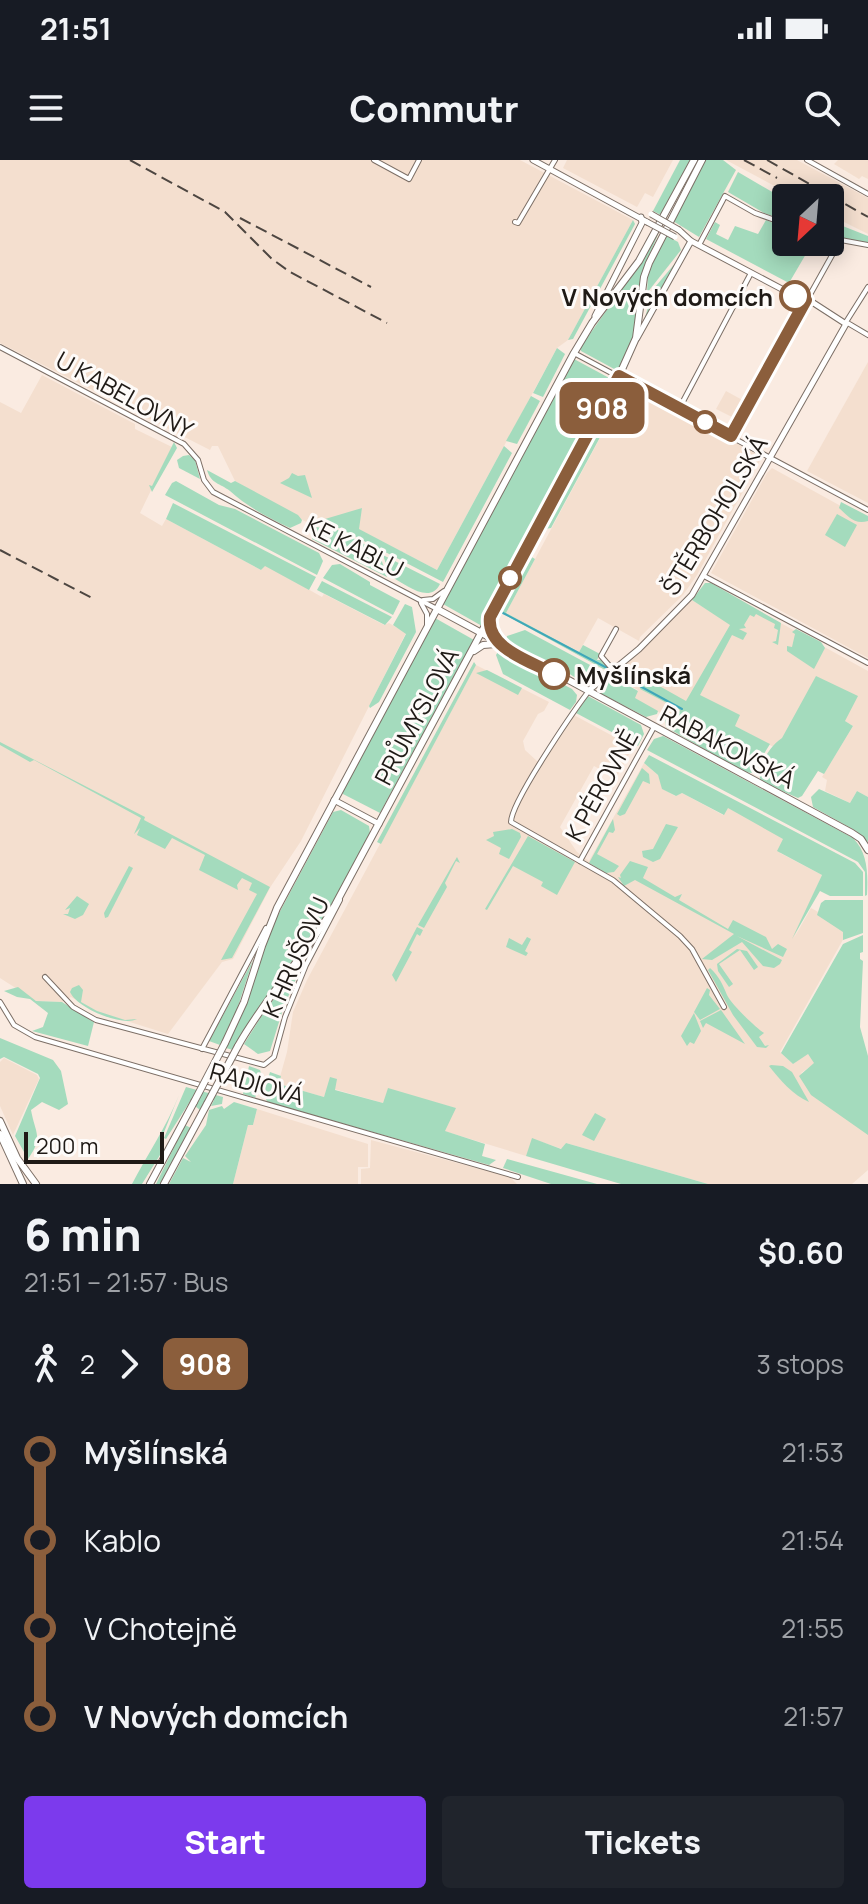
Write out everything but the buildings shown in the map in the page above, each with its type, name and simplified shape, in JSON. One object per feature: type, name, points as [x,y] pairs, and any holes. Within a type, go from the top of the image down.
[{"type":"main road","name":"PRŮMYSLOVÁ","points":[[150,1184],[225,1043],[244,1002],[277,908],[334,800],[574,353],[594,319],[639,261],[694,160]]},
{"type":"main road","name":"PRŮMYSLOVÁ","points":[[164,1184],[238,1046],[263,1006],[319,932],[619,376],[635,342],[644,277],[649,263],[702,160]]},
{"type":"main road","name":"KE KABLU","points":[[437,609],[480,634]]},
{"type":"main road","points":[[490,617],[490,630],[500,645]]},
{"type":"main road","name":"RABAKOVSKÁ","points":[[480,634],[852,833],[861,839],[868,850]]},
{"type":"main road","points":[[468,657],[483,645],[500,645]]},
{"type":"main road","points":[[0,1121],[17,1158],[36,1184]]},
{"type":"main road","points":[[0,1134],[23,1184]]},
{"type":"street","points":[[374,160],[409,179],[419,160]]},
{"type":"street","points":[[533,160],[675,237],[699,245],[868,335]]},
{"type":"street","points":[[515,222],[518,223],[555,160]]},
{"type":"street","points":[[807,160],[868,194]]},
{"type":"street","points":[[699,245],[725,196],[772,219]]},
{"type":"street","points":[[641,216],[651,214],[679,230],[691,241]]},
{"type":"street","points":[[594,319],[642,223],[641,216]]},
{"type":"street","points":[[635,342],[691,241]]},
{"type":"street","points":[[844,242],[868,245]]},
{"type":"street","points":[[731,436],[831,256]]},
{"type":"street","points":[[679,409],[751,273]]},
{"type":"street","name":"ŠTĚRBOHOLSKÁ","points":[[510,818],[548,752],[588,692],[683,605],[704,576],[868,287]]},
{"type":"street","name":"U KABELOVNY","points":[[0,347],[184,444],[198,460],[204,480],[213,492]]},
{"type":"street","points":[[574,353],[868,510]]},
{"type":"street","name":"KE KABLU","points":[[213,492],[437,609]]},
{"type":"street","points":[[704,576],[868,663]]},
{"type":"street","points":[[426,628],[427,614],[420,601],[436,598],[449,587]]},
{"type":"street","points":[[614,671],[601,656],[616,629]]},
{"type":"street","name":"K PÉROVNĚ","points":[[580,861],[654,727]]},
{"type":"street","points":[[334,800],[379,824]]},
{"type":"street","name":"K PÉROVNĚ","points":[[510,818],[514,826],[613,880],[680,936],[692,949],[724,1007]]},
{"type":"street","name":"K HRUŠOVU","points":[[45,977],[73,1007],[85,1015],[260,1065],[272,1059],[306,965],[338,908],[343,889]]},
{"type":"street","name":"K HRUŠOVU","points":[[202,1049],[277,908]]},
{"type":"street","name":"RADIOVÁ","points":[[0,1002],[14,1025],[30,1036],[518,1177]]},
{"type":"street","points":[[277,1115],[279,1108]]},
{"type":"shaded area","points":[[0,160],[520,160],[633,220],[568,340],[557,348],[437,570],[358,529],[362,508],[324,523],[308,523],[235,481],[218,446],[212,446],[210,450],[0,343]]},
{"type":"shaded area","points":[[567,160],[673,160],[653,197],[645,193],[637,207],[563,168]]},
{"type":"shaded area","points":[[726,160],[797,160],[842,184],[772,184]]},
{"type":"shaded area","points":[[838,160],[868,160],[868,179],[862,176],[859,179],[834,164]]},
{"type":"shaded area","points":[[844,185],[868,198],[868,234],[844,222]]},
{"type":"shaded area","points":[[868,362],[868,503],[807,471]]},
{"type":"shaded area","points":[[42,375],[172,447],[140,513],[162,526],[166,519],[261,570],[265,565],[322,597],[324,594],[406,633],[301,841],[271,886],[233,959],[222,962],[168,1034],[98,1012],[71,997],[62,1002],[36,1001],[0,978],[0,402],[21,413]]},
{"type":"shaded area","points":[[628,386],[762,457],[683,595],[639,641],[598,618],[579,652],[506,613]]},
{"type":"shaded area","points":[[726,391],[746,402],[736,419],[716,409]]},
{"type":"shaded area","points":[[772,468],[868,521],[868,658],[711,573]]},
{"type":"shaded area","points":[[692,600],[730,624],[744,603],[868,671],[868,797],[857,791],[850,803],[825,791],[827,780],[822,777],[853,726],[845,721],[794,758],[687,700],[674,721],[634,698],[638,690],[611,676]]},
{"type":"shaded area","points":[[476,665],[549,702],[538,714],[523,741],[525,750],[537,761],[541,763],[572,714],[633,747],[616,778],[594,766],[560,827],[577,852],[589,861],[644,763],[658,775],[663,789],[675,796],[682,793],[723,815],[729,805],[789,837],[780,853],[822,875],[794,938],[811,908],[849,929],[780,1052],[793,1064],[807,1053],[815,1063],[801,1073],[857,1127],[868,1112],[868,1170],[852,1184],[708,1184],[566,1143],[562,1149],[533,1139],[526,1156],[444,1131],[455,1108],[388,1089],[383,1103],[334,1089],[331,1078],[324,1097],[278,1084],[293,1012],[307,980]]},
{"type":"shaded area","points":[[4,1058],[37,1075],[39,1079],[13,1135],[0,1106],[0,1062]]},
{"type":"shaded area","points":[[257,1109],[368,1144],[368,1167],[358,1167],[358,1184],[233,1184],[248,1125],[253,1125]]},
{"type":"shaded area","points":[[371,1140],[510,1177],[517,1184],[361,1184],[361,1169],[370,1168]]},
{"type":"green space","points":[[680,160],[690,160],[661,215],[653,211]]},
{"type":"green space","points":[[705,160],[723,160],[736,170],[699,237],[673,221]]},
{"type":"green space","points":[[738,172],[772,192],[772,216],[764,213],[728,192]]},
{"type":"green space","points":[[633,220],[635,224],[573,339],[568,340]]},
{"type":"green space","points":[[766,220],[772,222],[772,256],[805,256],[789,283],[706,239],[715,222],[720,225],[716,234],[728,240],[735,226],[758,234]]},
{"type":"green space","points":[[844,227],[868,236],[868,243],[844,238]]},
{"type":"green space","points":[[659,232],[643,271],[630,347],[616,370],[580,348]]},
{"type":"green space","points":[[665,235],[678,242],[681,250],[647,293],[648,274]]},
{"type":"green space","points":[[677,261],[642,327],[650,293]]},
{"type":"green space","points":[[557,348],[565,354],[543,397],[533,393]]},
{"type":"green space","points":[[574,359],[613,380],[482,626],[443,604]]},
{"type":"green space","points":[[531,396],[540,401],[517,444],[506,441]]},
{"type":"green space","points":[[608,412],[611,417],[551,528],[545,529]]},
{"type":"green space","points":[[174,442],[177,448],[152,492],[149,485],[152,486]]},
{"type":"green space","points":[[504,446],[512,453],[443,582],[339,528],[324,525],[325,519],[362,508],[359,529],[437,570]]},
{"type":"green space","points":[[189,455],[195,460],[200,479],[179,468],[177,460]]},
{"type":"green space","points":[[207,470],[231,483],[235,481],[298,515],[301,523],[290,528],[250,507],[213,481]]},
{"type":"green space","points":[[292,473],[305,475],[312,498],[280,483]]},
{"type":"green space","points":[[176,481],[319,553],[323,561],[317,575],[165,495]]},
{"type":"green space","points":[[841,502],[868,516],[868,521],[852,519],[839,508]]},
{"type":"green space","points":[[173,503],[316,577],[309,590],[265,566],[261,570],[166,519]]},
{"type":"green space","points":[[837,514],[857,525],[845,547],[825,535]]},
{"type":"green space","points":[[315,527],[336,529],[379,552],[387,577],[312,539]]},
{"type":"green space","points":[[383,555],[440,584],[430,593],[410,588],[390,576]]},
{"type":"green space","points":[[530,556],[535,559],[506,613],[579,652],[583,645],[600,654],[597,660],[610,669],[607,671],[500,612]]},
{"type":"green space","points":[[340,564],[400,601],[393,615],[323,578],[332,565]]},
{"type":"green space","points":[[322,581],[392,617],[385,625],[317,590]]},
{"type":"green space","points":[[705,583],[711,583],[781,623],[778,645],[772,642],[776,641],[778,630],[774,628],[775,624],[756,614],[754,617],[750,615],[744,625],[746,628],[739,629],[747,633],[743,640],[732,635],[700,695],[740,715],[735,726],[770,744],[752,773],[744,772],[666,727],[665,716],[674,721],[680,710],[640,689],[645,678],[686,701],[730,625],[692,600]]},
{"type":"green space","points":[[405,604],[412,607],[416,632],[379,702],[370,708],[406,634],[393,625]]},
{"type":"green space","points":[[435,618],[474,640],[380,813],[343,794],[343,790]]},
{"type":"green space","points":[[796,629],[821,642],[825,648],[814,669],[787,651],[787,646],[792,647],[795,634],[792,632]]},
{"type":"green space","points":[[525,630],[605,673],[590,681],[580,681],[500,639],[493,631],[506,641],[507,636]]},
{"type":"green space","points":[[499,650],[572,689],[577,695],[570,710],[503,674],[496,655]]},
{"type":"green space","points":[[474,662],[476,665],[381,844],[377,842]]},
{"type":"green space","points":[[487,670],[522,688],[518,695],[476,673]]},
{"type":"green space","points":[[611,676],[638,691],[635,698],[658,711],[657,714],[646,717],[598,692],[598,687]]},
{"type":"green space","points":[[816,676],[858,696],[845,721],[853,726],[824,774],[818,771],[798,798],[764,783],[760,774],[766,756],[782,738]]},
{"type":"green space","points":[[588,696],[641,725],[644,734],[638,746],[576,713]]},
{"type":"green space","points":[[663,736],[853,838],[864,857],[867,895],[865,872],[858,862],[647,750],[654,739]]},
{"type":"green space","points":[[0,742],[145,817],[144,820],[270,887],[232,958],[221,960],[257,894],[249,890],[252,883],[242,878],[237,885],[238,890],[199,870],[205,855],[172,838],[165,849],[137,835],[140,828],[134,834],[141,818],[34,760],[30,762],[0,745]]},
{"type":"green space","points":[[649,755],[855,863],[863,872],[863,896],[830,896],[820,891],[792,939],[822,875],[777,851],[783,839],[728,808],[724,815],[682,793],[676,796],[662,789],[658,775],[644,763]]},
{"type":"green space","points":[[642,768],[649,774],[650,784],[643,781],[625,814],[620,816],[617,814]]},
{"type":"green space","points":[[819,789],[850,803],[857,791],[868,797],[868,842],[856,831],[813,807],[811,797]]},
{"type":"green space","points":[[341,810],[369,826],[370,833],[312,937],[233,1050],[226,1048],[277,917],[333,812]]},
{"type":"green space","points":[[613,819],[615,830],[609,832],[597,854],[619,866],[614,872],[606,873],[589,863]]},
{"type":"green space","points":[[666,824],[678,827],[660,859],[653,862],[643,857],[642,851],[653,849]]},
{"type":"green space","points":[[512,829],[521,837],[509,859],[499,854],[501,848],[486,840],[494,836],[493,832]]},
{"type":"green space","points":[[528,836],[575,862],[557,895],[541,886],[543,882],[513,866],[485,909]]},
{"type":"green space","points":[[457,857],[460,863],[456,861],[445,883],[447,887],[424,928],[418,925]]},
{"type":"green space","points":[[630,861],[648,867],[643,878],[675,897],[682,894],[679,900],[728,929],[733,920],[766,937],[772,949],[778,944],[787,949],[783,957],[737,936],[782,960],[780,964],[774,968],[763,966],[742,942],[712,960],[702,959],[734,934],[635,880],[624,886],[618,877],[621,878]]},
{"type":"green space","points":[[129,866],[133,868],[105,918],[104,913]]},
{"type":"green space","points":[[77,896],[89,904],[83,915],[75,919],[63,914],[68,914],[70,908],[65,910]]},
{"type":"green space","points":[[825,900],[863,900],[863,933],[843,940],[843,932],[817,915]]},
{"type":"green space","points":[[417,927],[423,930],[420,936],[417,934],[409,950],[412,952],[396,982],[392,975]]},
{"type":"green space","points":[[863,935],[863,952],[860,953],[863,961],[860,1027],[868,1056],[868,1135],[811,1095],[799,1076],[814,1063],[808,1054],[793,1064],[781,1053],[843,944]]},
{"type":"green space","points":[[527,937],[531,939],[526,956],[506,947],[509,938],[522,945]]},
{"type":"green space","points":[[737,949],[747,951],[758,967],[754,970],[740,950],[719,964],[733,984],[729,987],[717,964]]},
{"type":"green space","points":[[253,960],[232,1025],[220,1045],[209,1041]]},
{"type":"green space","points":[[304,961],[284,1006],[270,1051],[258,1054],[244,1044],[266,1009]]},
{"type":"green space","points":[[710,968],[733,1004],[764,1033],[759,1037],[765,1046],[769,1045],[766,1048],[757,1047],[733,1015],[708,970]]},
{"type":"green space","points":[[79,985],[83,990],[81,1002],[125,1020],[137,1019],[130,1021],[121,1020],[90,1010],[74,998],[70,992]]},
{"type":"green space","points":[[18,987],[36,1001],[62,1002],[94,1022],[88,1046],[32,1031],[43,1027],[48,1013],[30,999],[4,991]]},
{"type":"green space","points":[[707,988],[720,1009],[700,1020],[694,1012]]},
{"type":"green space","points":[[721,1010],[745,1044],[706,1023],[703,1028],[700,1021]]},
{"type":"green space","points":[[694,1013],[701,1031],[694,1044],[690,1042],[687,1046],[681,1036]]},
{"type":"green space","points":[[0,1038],[53,1060],[61,1071],[68,1104],[59,1110],[42,1102],[31,1110],[37,1140],[28,1159],[15,1136],[40,1078],[38,1074],[4,1057],[0,1059]]},
{"type":"green space","points":[[771,1065],[783,1066],[792,1072],[809,1102],[787,1087]]},
{"type":"green space","points":[[249,1066],[260,1070],[262,1077],[255,1098],[243,1094]]},
{"type":"green space","points":[[270,1072],[281,1076],[279,1084],[324,1097],[330,1077],[337,1079],[335,1090],[383,1103],[388,1088],[456,1108],[445,1131],[485,1144],[482,1156],[496,1160],[489,1165],[267,1102],[264,1091]]},
{"type":"green space","points":[[186,1087],[223,1097],[222,1104],[211,1106],[214,1100],[207,1098],[200,1110],[195,1106],[200,1096],[194,1095],[166,1139],[164,1138]]},
{"type":"green space","points":[[179,1095],[160,1142],[160,1155],[142,1184],[132,1184],[163,1129]]},
{"type":"green space","points":[[234,1102],[257,1109],[253,1125],[248,1125],[233,1184],[169,1184],[183,1158],[191,1162],[185,1156],[206,1125],[209,1110],[222,1106],[224,1109]]},
{"type":"green space","points":[[595,1113],[606,1119],[594,1141],[582,1135]]},
{"type":"green space","points":[[185,1125],[191,1128],[161,1184],[156,1184]]},
{"type":"green space","points":[[532,1138],[561,1149],[566,1143],[708,1184],[621,1184],[526,1156]]},
{"type":"green space","points":[[507,1159],[597,1184],[551,1184],[503,1168]]},
{"type":"waterway","points":[[503,613],[609,669]]},
{"type":"waterway","points":[[616,673],[682,709]]},
{"type":"railway","points":[[130,160],[225,212],[272,259],[290,272],[387,323]]},
{"type":"railway","points":[[744,160],[777,178]]},
{"type":"railway","points":[[767,160],[868,217]]},
{"type":"railway","points":[[240,218],[371,287]]},
{"type":"railway","points":[[0,550],[94,599]]},
{"type":"bus line","name":"908","points":[[554,674],[500,645],[491,633],[490,617],[619,376],[731,436],[806,300],[795,296]]},
{"type":"place","name":"V Nových domcích","points":[[795,296]]},
{"type":"place","name":"Myšlínská","points":[[554,674]]}]
